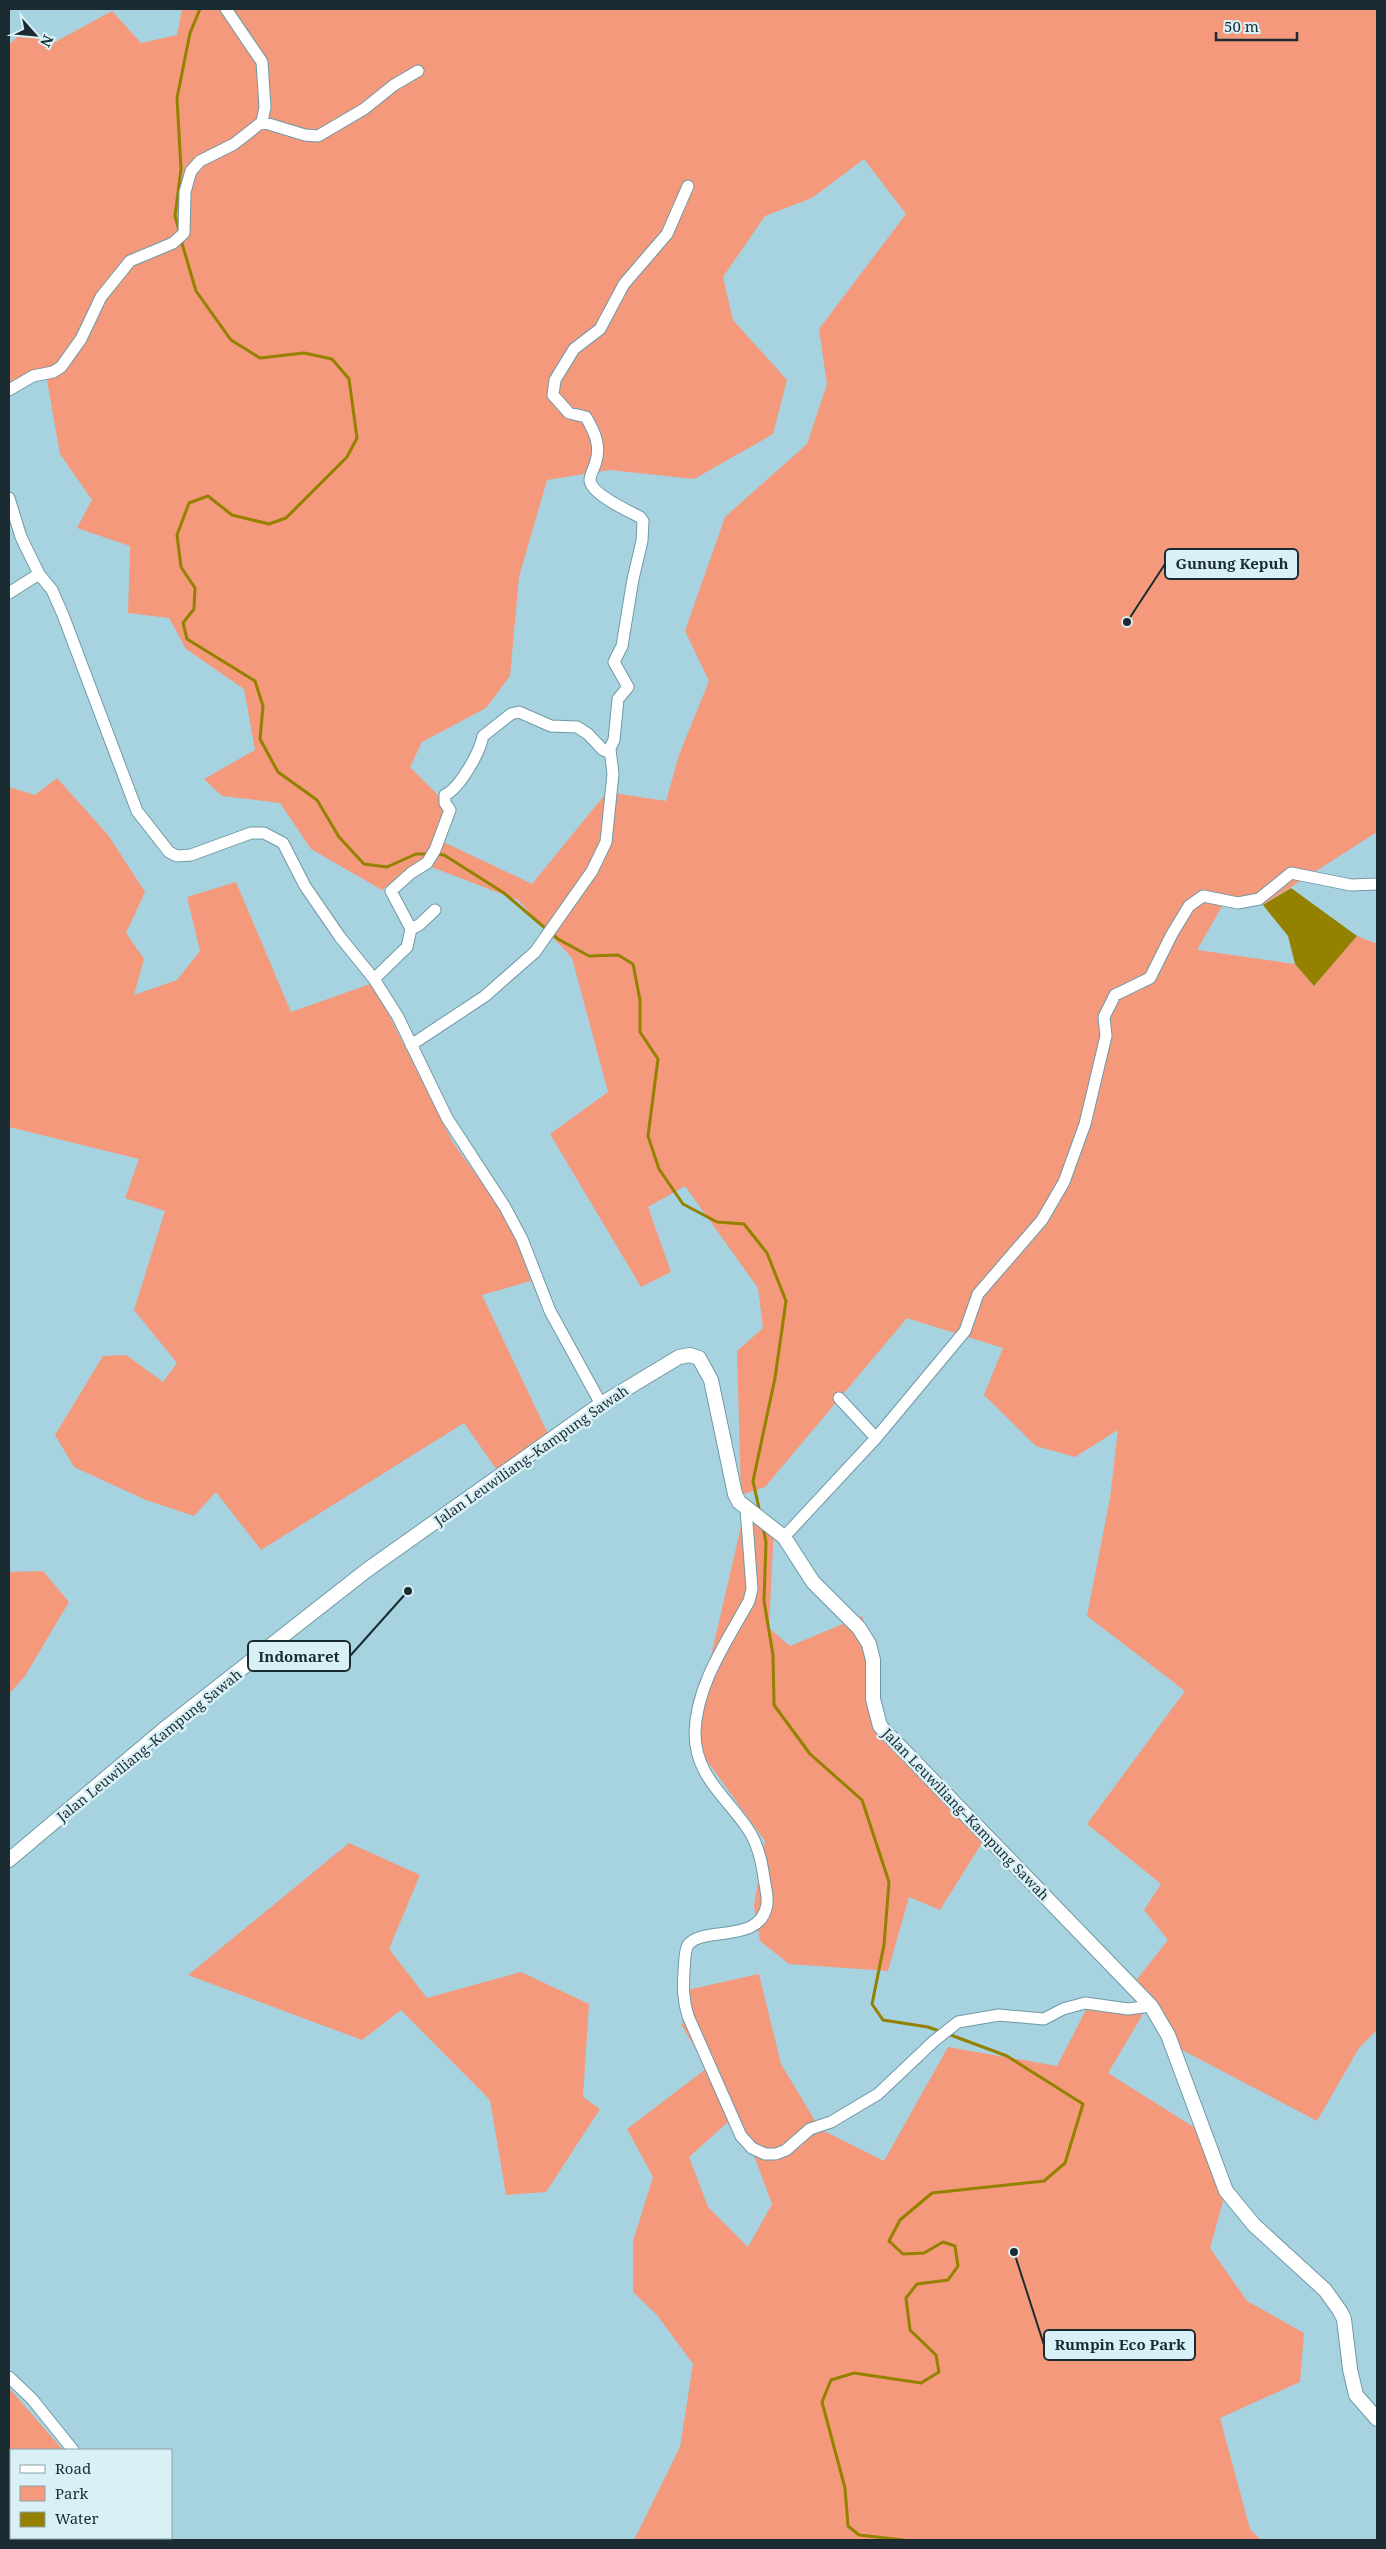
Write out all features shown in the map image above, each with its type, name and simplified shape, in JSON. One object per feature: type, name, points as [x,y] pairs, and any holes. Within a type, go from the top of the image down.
[{"type":"main road","name":"Jalan Leuwiliang–Kampung Sawah","points":[[9,1860],[163,1730],[367,1570],[601,1404],[679,1357],[690,1355],[699,1358],[711,1380],[735,1494],[748,1511],[772,1526],[784,1537],[813,1582],[859,1628],[869,1644],[873,1660],[873,1698],[880,1726],[1151,2006],[1168,2035],[1226,2191],[1254,2225],[1325,2290],[1340,2311],[1344,2319],[1350,2369],[1356,2395],[1377,2420]]},
{"type":"street","points":[[9,390],[33,376],[53,372],[61,367],[80,339],[101,297],[130,261],[173,243],[184,233],[185,192],[191,171],[200,160],[234,144],[262,122],[265,107],[262,62],[226,9]]},
{"type":"street","points":[[262,122],[305,135],[318,136],[364,110],[394,85],[418,71]]},
{"type":"street","points":[[411,1045],[485,996],[535,952],[592,871],[606,842],[612,783],[610,750],[614,740],[618,699],[628,687],[614,662],[622,646],[633,579],[642,541],[643,521],[640,517],[610,502],[592,485],[590,479],[597,459],[597,436],[586,417],[569,413],[553,395],[555,380],[574,349],[600,329],[624,284],[667,234],[688,186]]},
{"type":"street","points":[[9,498],[21,537],[39,574],[52,590],[63,615],[137,811],[170,852],[185,856],[251,833],[264,832],[278,838],[289,852],[305,886],[340,937],[374,979],[398,1018],[447,1118],[505,1207],[522,1239],[526,1255],[550,1310],[601,1404]]},
{"type":"street","points":[[9,593],[39,574]]},
{"type":"street","points":[[374,979],[407,947],[411,929],[391,891],[411,872],[427,863],[435,850],[450,810],[445,803],[445,795],[453,791],[462,780],[482,745],[483,736],[511,714],[526,714],[551,726],[578,727],[588,734],[603,750],[608,752],[610,750]]},
{"type":"street","points":[[784,1537],[876,1438],[965,1331],[978,1294],[1042,1220],[1064,1182],[1085,1124],[1106,1036],[1104,1017],[1115,995],[1150,978],[1172,934],[1189,906],[1203,896],[1238,902],[1259,899],[1291,873],[1351,885],[1377,884]]},
{"type":"street","points":[[411,929],[420,925],[435,910]]},
{"type":"street","points":[[839,1398],[876,1438]]},
{"type":"street","points":[[748,1511],[752,1589],[749,1600],[707,1678],[695,1732],[699,1761],[707,1777],[756,1844],[768,1901],[766,1910],[760,1919],[747,1928],[726,1934],[704,1936],[689,1945],[686,1952],[683,1999],[688,2016],[741,2136],[752,2148],[765,2154],[776,2154],[786,2150],[810,2129],[831,2122],[878,2094],[939,2036],[958,2022],[1000,2015],[1044,2019],[1063,2009],[1085,2004],[1128,2009],[1151,2006]]},
{"type":"street","points":[[9,2377],[32,2399],[71,2449]]},
{"type":"green space","points":[[182,9],[1377,9],[1377,832],[1263,905],[1225,901],[1197,950],[1295,964],[1314,986],[1357,936],[1377,944],[1377,2030],[1359,2048],[1317,2121],[1182,2050],[1149,2004],[1108,2073],[1208,2136],[1225,2194],[1210,2248],[1247,2301],[1304,2333],[1300,2382],[1220,2418],[1250,2529],[1261,2540],[634,2540],[680,2447],[693,2364],[657,2315],[633,2292],[633,2241],[653,2177],[627,2129],[707,2068],[682,2026],[687,1990],[759,1974],[781,2064],[820,2129],[884,2161],[948,2047],[1057,2066],[1089,2004],[1148,2003],[1134,1983],[1168,1940],[1144,1910],[1161,1884],[1087,1824],[1185,1691],[1087,1616],[1110,1498],[1118,1430],[1075,1457],[1036,1446],[984,1395],[1003,1348],[907,1318],[765,1487],[741,1495],[737,1351],[763,1328],[758,1288],[685,1186],[648,1207],[671,1272],[641,1287],[550,1134],[608,1092],[572,958],[518,900],[418,862],[382,890],[311,849],[280,803],[222,796],[204,779],[255,750],[244,689],[186,649],[169,618],[128,613],[130,546],[77,528],[92,500],[60,454],[46,375],[9,391],[9,45],[29,25],[46,47],[112,11],[141,43],[177,35]],"holes":[[[864,159],[906,214],[819,329],[827,384],[807,444],[725,517],[685,631],[709,681],[679,755],[666,801],[607,792],[532,884],[435,838],[448,805],[410,767],[422,742],[486,708],[510,676],[519,577],[547,480],[610,470],[694,479],[773,434],[787,380],[733,320],[723,277],[765,216],[812,198]],[[738,2113],[772,2204],[748,2247],[708,2207],[689,2157]]]},
{"type":"green space","points":[[57,778],[108,835],[145,892],[126,933],[144,959],[134,995],[177,980],[200,951],[187,897],[236,882],[291,1012],[373,983],[452,1141],[511,1224],[531,1281],[482,1295],[549,1436],[499,1473],[464,1423],[261,1550],[216,1492],[194,1516],[146,1500],[74,1467],[55,1435],[103,1356],[126,1355],[163,1382],[177,1363],[134,1310],[165,1211],[125,1198],[139,1159],[9,1127],[9,787],[35,795]]},
{"type":"green space","points":[[743,1518],[774,1527],[769,1628],[790,1646],[862,1616],[877,1659],[874,1722],[985,1838],[940,1910],[909,1897],[888,1971],[789,1964],[760,1941],[754,1906],[765,1841],[699,1750],[704,1686]]},
{"type":"green space","points":[[43,1571],[69,1602],[25,1676],[9,1694],[9,1572]]},
{"type":"green space","points":[[349,1843],[420,1875],[389,1949],[427,1998],[521,1972],[589,2004],[583,2097],[600,2109],[546,2192],[506,2195],[490,2100],[401,2010],[362,2040],[188,1975]]},
{"type":"green space","points":[[9,2388],[62,2449],[10,2449],[10,2539],[131,2540],[9,2540]]},
{"type":"water","points":[[1291,888],[1357,936],[1314,986],[1295,964],[1288,936],[1263,905]]},
{"type":"waterway","points":[[180,234],[175,216],[181,169],[177,98],[190,33],[200,9]]},
{"type":"waterway","points":[[181,240],[196,291],[231,340],[260,358],[304,353],[332,359],[349,379],[357,438],[347,457],[286,518],[269,524],[232,515],[208,496],[189,503],[177,535],[181,567],[195,588],[194,609],[183,623],[187,639],[255,681],[263,706],[260,739],[278,772],[317,800],[339,837],[364,864],[387,867],[416,854],[428,854]]},
{"type":"waterway","points":[[435,854],[444,855],[504,893],[558,939],[589,956],[618,955],[633,964],[640,1000],[640,1032],[658,1059],[648,1136],[659,1169],[683,1204],[717,1222],[744,1224],[767,1253],[786,1301],[775,1378],[753,1481],[760,1513]]},
{"type":"waterway","points":[[763,1527],[766,1542],[764,1601],[773,1655],[774,1705],[810,1754],[862,1800],[889,1882],[884,1945],[872,2004],[883,2020],[928,2027],[942,2032]]},
{"type":"waterway","points":[[903,2540],[859,2535],[848,2526],[845,2488],[822,2402],[831,2380],[854,2373],[921,2383],[939,2372],[936,2355],[910,2330],[906,2298],[917,2284],[948,2280],[958,2266],[955,2246],[943,2242],[924,2253],[903,2254],[889,2241],[900,2220],[932,2193],[1044,2181],[1065,2163],[1083,2104],[1007,2056],[948,2034]]},
{"type":"place","name":"Gunung Kepuh","points":[[1127,622]]},
{"type":"place","name":"Indomaret","points":[[408,1591]]},
{"type":"place","name":"Rumpin Eco Park","points":[[1014,2252]]}]
